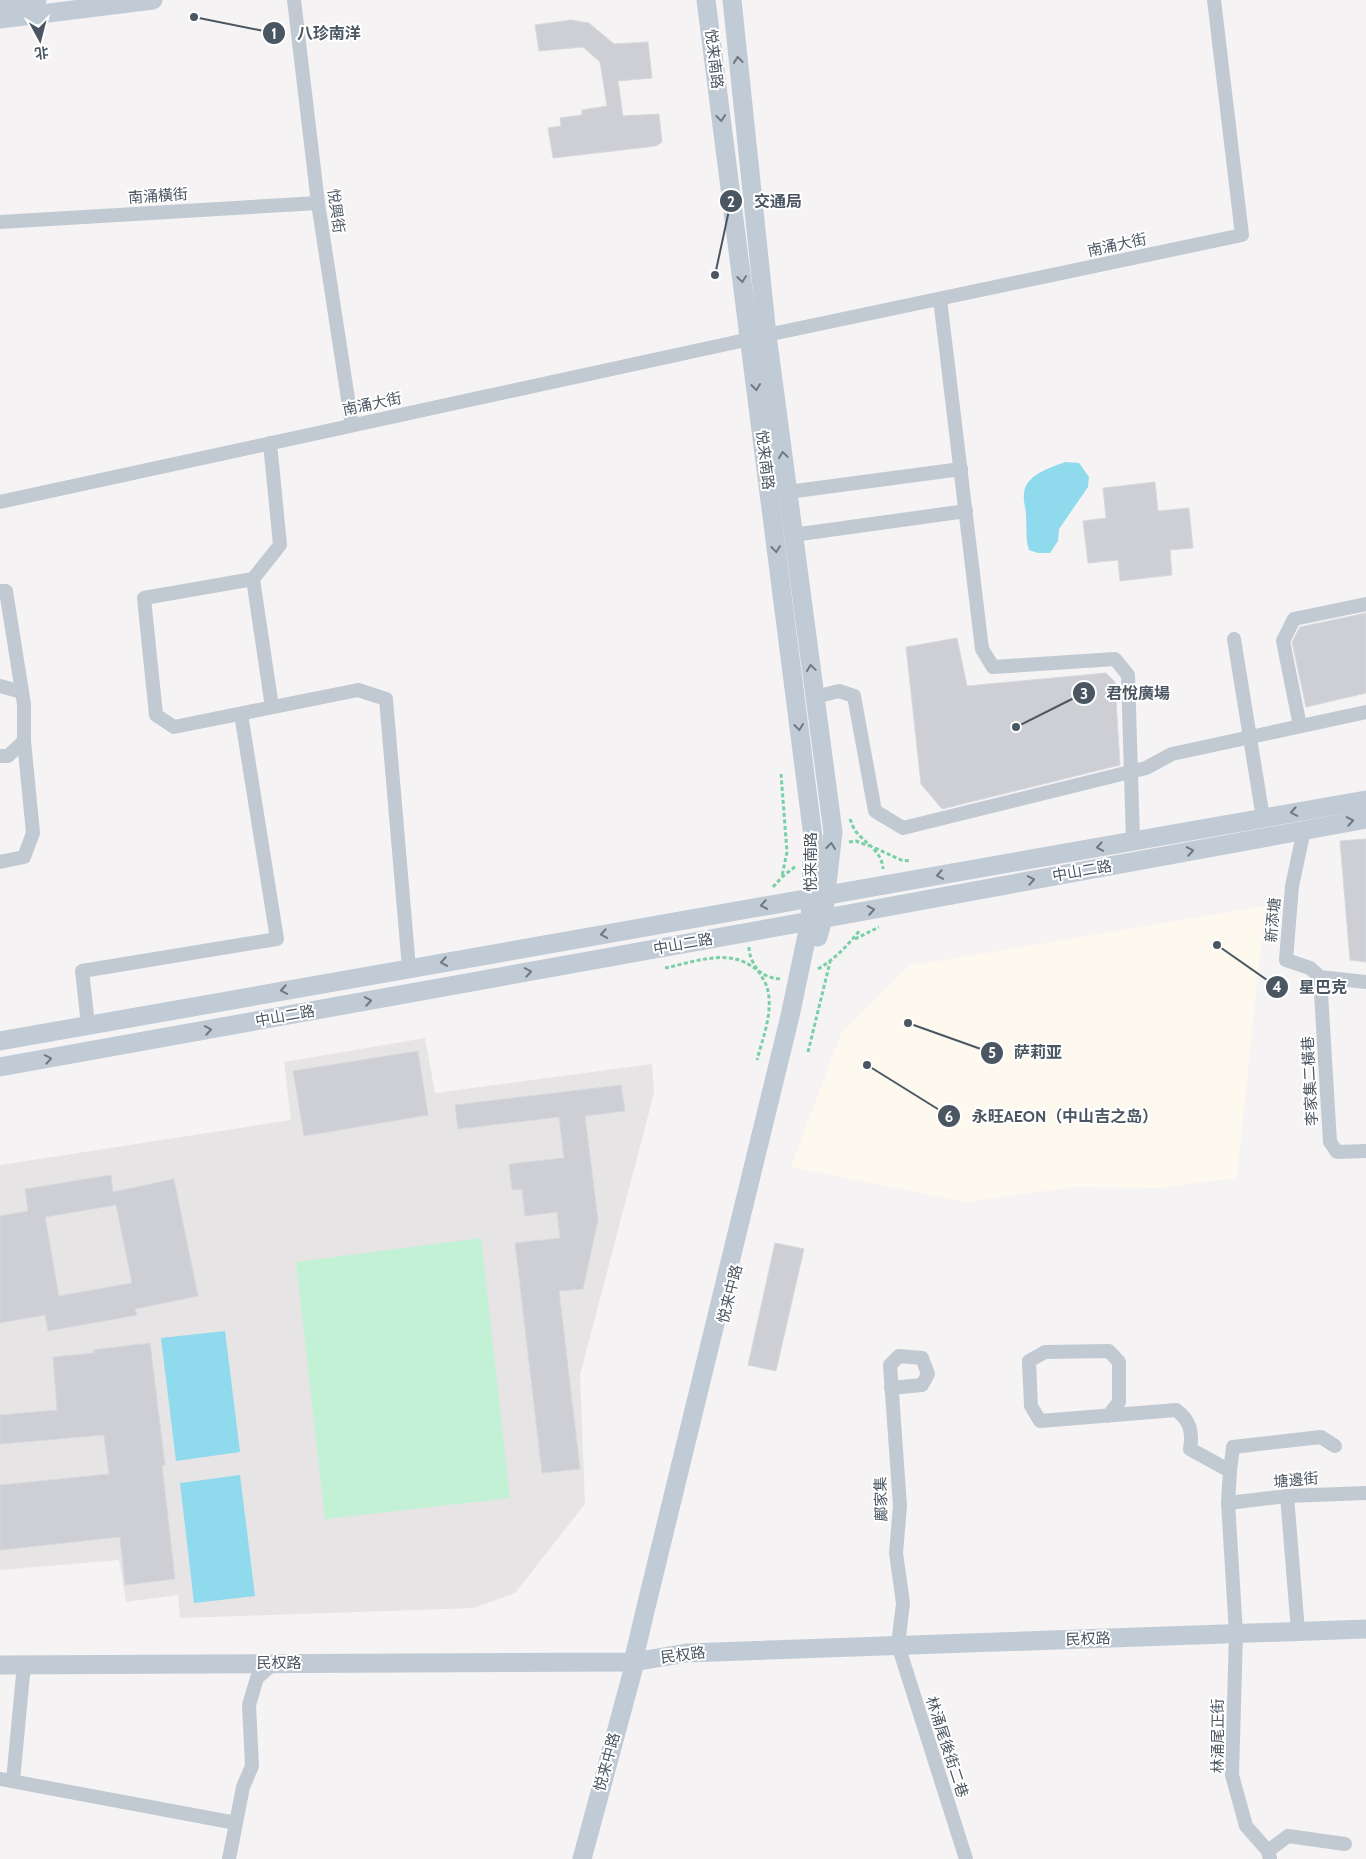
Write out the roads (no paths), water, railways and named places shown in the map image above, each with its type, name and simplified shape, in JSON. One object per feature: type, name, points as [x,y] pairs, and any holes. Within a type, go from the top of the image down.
[{"type":"street","points":[[0,5],[37,0]]},
{"type":"street","points":[[0,19],[153,0]]},
{"type":"street","name":"悅興街","points":[[294,0],[318,202],[352,425]]},
{"type":"street","name":"悦来南路","points":[[706,0],[759,337],[788,492],[833,832],[819,896],[816,920]]},
{"type":"street","name":"悦来南路","points":[[732,0],[759,337],[819,896]]},
{"type":"street","name":"南涌大街","points":[[0,502],[940,298],[1242,235],[1214,0]]},
{"type":"street","name":"南涌橫街","points":[[0,222],[318,202]]},
{"type":"street","points":[[940,298],[982,649],[992,667],[1115,659],[1128,675],[1133,841]]},
{"type":"street","points":[[270,443],[280,544],[254,579],[144,598],[156,715],[174,727],[358,690],[386,699],[409,968]]},
{"type":"street","points":[[788,492],[961,469]]},
{"type":"street","points":[[793,535],[966,511]]},
{"type":"street","points":[[254,579],[272,707]]},
{"type":"street","points":[[0,591],[6,591],[22,692],[24,741],[33,833],[24,857],[0,862]]},
{"type":"street","points":[[1300,726],[1283,641],[1294,619],[1366,604]]},
{"type":"street","points":[[1234,638],[1263,818]]},
{"type":"street","points":[[0,686],[22,692]]},
{"type":"street","points":[[815,697],[839,691],[854,696],[875,811],[903,828],[1146,768],[1172,754],[1366,712]]},
{"type":"street","points":[[88,1025],[82,971],[277,939],[241,714]]},
{"type":"street","points":[[0,756],[8,756],[24,741]]},
{"type":"street","name":"中山二路","points":[[0,1041],[1263,818],[1364,804]]},
{"type":"street","name":"中山二路","points":[[0,1068],[1304,830],[1364,804]]},
{"type":"street","name":"新添塘","points":[[1304,830],[1292,886],[1286,960],[1310,968],[1320,977],[1366,982]]},
{"type":"street","name":"悦来中路","points":[[582,1859],[636,1663],[790,1016],[816,920]]},
{"type":"street","name":"李家集二橫巷","points":[[1320,977],[1330,1142],[1337,1152],[1366,1151]]},
{"type":"street","points":[[1108,1416],[1118,1402],[1119,1362],[1109,1351],[1045,1352],[1029,1361],[1031,1406],[1040,1422],[1108,1416],[1176,1410],[1185,1416],[1192,1435],[1190,1449],[1230,1471]]},
{"type":"street","name":"鄺家集","points":[[891,1388],[922,1385],[928,1374],[922,1358],[899,1356],[890,1364],[891,1388],[900,1506],[896,1553],[903,1603],[898,1645]]},
{"type":"street","name":"林涌尾正街","points":[[1269,1855],[1246,1826],[1232,1775],[1236,1633],[1228,1503],[1233,1447],[1321,1437],[1336,1446]]},
{"type":"street","name":"塘邊街","points":[[1228,1503],[1287,1496],[1366,1493]]},
{"type":"street","points":[[1287,1496],[1298,1631]]},
{"type":"street","name":"民权路","points":[[0,1665],[274,1662],[636,1663],[687,1653],[1366,1629]]},
{"type":"street","name":"林涌尾後街二巷","points":[[898,1645],[966,1859]]},
{"type":"street","points":[[229,1859],[243,1787],[252,1766],[250,1705],[258,1678],[274,1662]]},
{"type":"street","points":[[24,1664],[7,1780],[236,1823]]},
{"type":"street","points":[[1269,1855],[1288,1836],[1345,1844]]},
{"type":"water","points":[[1065,462],[1079,463],[1089,477],[1088,487],[1059,529],[1058,541],[1050,553],[1038,553],[1029,550],[1024,500],[1025,488],[1028,482],[1039,473]]},
{"type":"water","points":[[225,1331],[240,1452],[176,1461],[161,1338]]},
{"type":"water","points":[[240,1475],[255,1596],[194,1603],[180,1483]]},
{"type":"place","name":"八珍南洋","points":[[194,17]]},
{"type":"place","name":"交通局","points":[[715,275]]},
{"type":"place","name":"君悅廣場","points":[[1016,727]]},
{"type":"place","name":"星巴克","points":[[1217,945]]},
{"type":"place","name":"萨莉亚","points":[[908,1023]]},
{"type":"place","name":"永旺AEON（中山吉之岛）","points":[[867,1065]]}]
